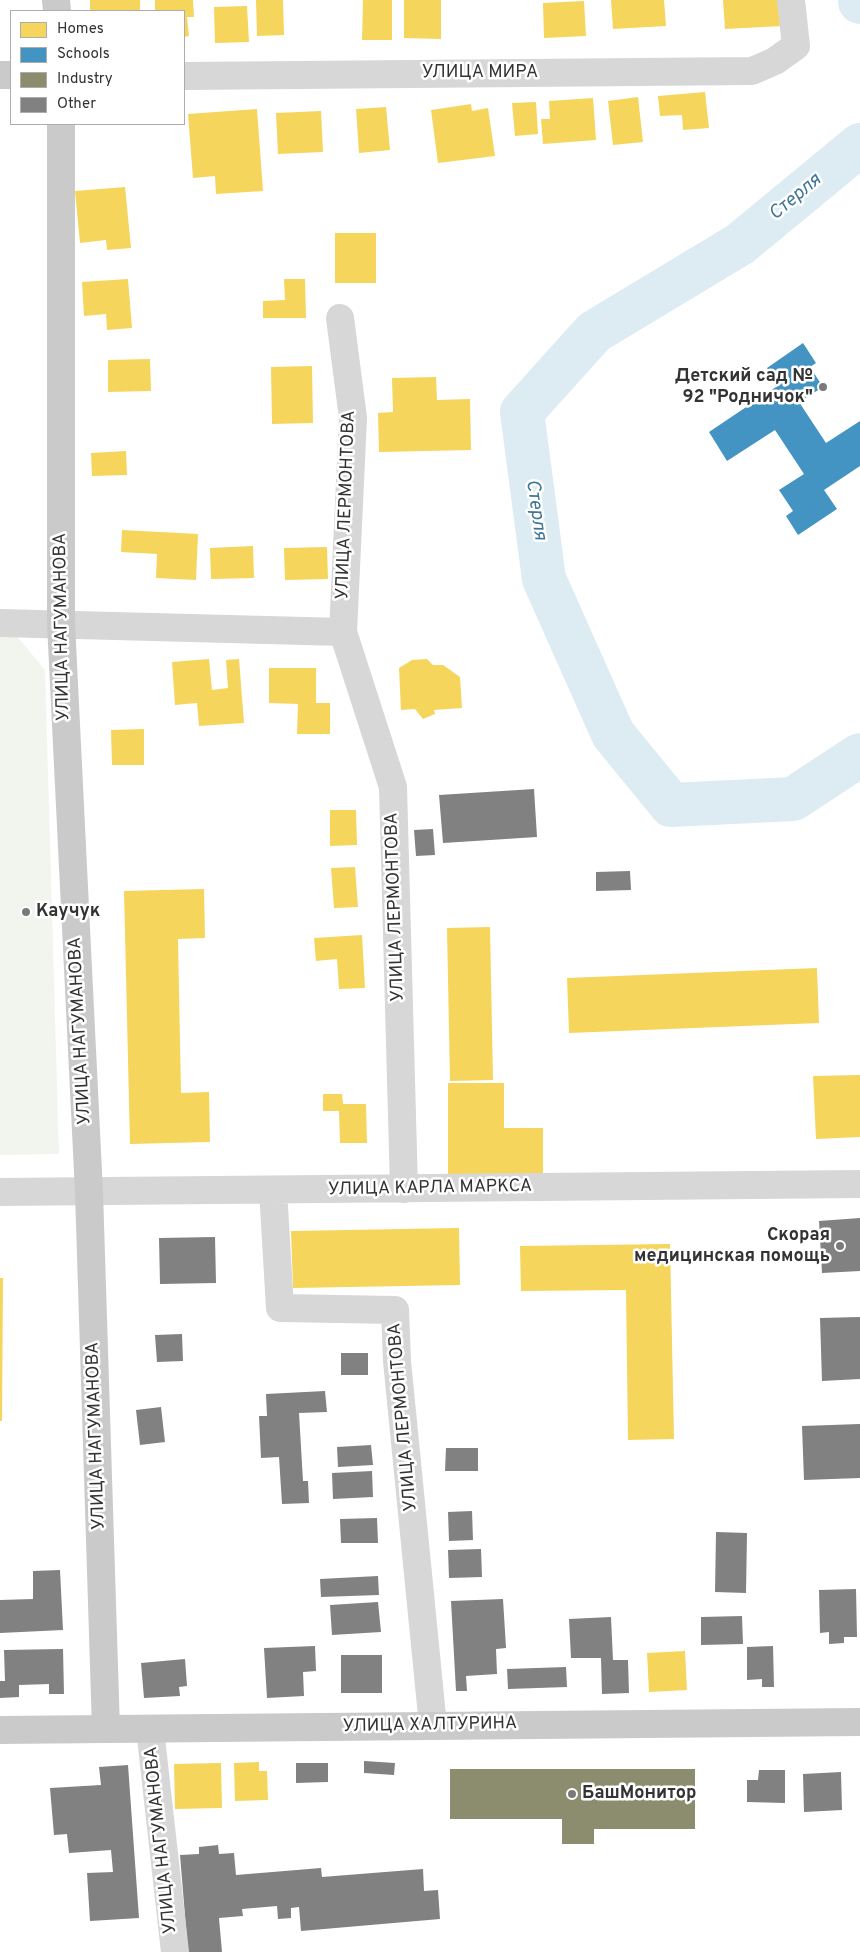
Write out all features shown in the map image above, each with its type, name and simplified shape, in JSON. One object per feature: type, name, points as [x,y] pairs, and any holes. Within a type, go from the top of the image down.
[{"type":"main road","name":"УЛИЦА НАГУМАНОВА","points":[[61,125],[61,624],[89,1192],[106,1729]]},
{"type":"main road","name":"УЛИЦА ХАЛТУРИНА","points":[[0,1730],[860,1722]]},
{"type":"street","name":"УЛИЦА МИРА","points":[[185,76],[752,71],[775,61],[796,46],[791,0]]},
{"type":"street","name":"УЛИЦА ЛЕРМОНТОВА","points":[[340,318],[353,418],[343,632],[393,787],[404,1189]]},
{"type":"street","points":[[0,623],[343,632]]},
{"type":"street","name":"УЛИЦА КАРЛА МАРКСА","points":[[0,1192],[860,1184]]},
{"type":"street","name":"УЛИЦА ЛЕРМОНТОВА","points":[[272,1190],[280,1308],[395,1310],[398,1361],[433,1726]]},
{"type":"street","name":"УЛИЦА НАГУМАНОВА","points":[[150,1729],[175,1952]]},
{"type":"shaded area","name":"Каучук","points":[[0,629],[11,629],[45,670],[59,1154],[0,1155]]},
{"type":"building: Homes","points":[[90,0],[140,0],[140,10],[90,10]]},
{"type":"building: Homes","points":[[155,0],[193,0],[194,17],[187,17],[189,36],[185,37],[185,10],[155,10]]},
{"type":"building: Homes","points":[[256,0],[283,0],[284,35],[257,36]]},
{"type":"building: Homes","points":[[363,0],[392,0],[392,40],[362,40]]},
{"type":"building: Homes","points":[[404,0],[441,0],[441,39],[404,38]]},
{"type":"building: Homes","points":[[611,0],[664,0],[666,26],[613,29]]},
{"type":"building: Homes","points":[[723,0],[780,0],[782,26],[725,29]]},
{"type":"building: Homes","points":[[584,1],[586,36],[544,38],[543,3]]},
{"type":"building: Homes","points":[[247,6],[249,42],[215,43],[214,7]]},
{"type":"building: Homes","points":[[705,92],[709,128],[683,130],[682,115],[660,116],[658,96]]},
{"type":"building: Homes","points":[[638,97],[643,142],[613,145],[608,101]]},
{"type":"building: Homes","points":[[593,98],[596,140],[543,144],[541,119],[550,119],[549,101]]},
{"type":"building: Homes","points":[[536,102],[538,134],[515,136],[512,103]]},
{"type":"building: Homes","points":[[471,104],[472,111],[488,108],[495,156],[438,163],[431,110]]},
{"type":"building: Homes","points":[[386,107],[390,150],[359,153],[356,109]]},
{"type":"building: Homes","points":[[257,109],[263,191],[216,194],[215,176],[193,178],[188,114]]},
{"type":"building: Homes","points":[[321,111],[323,152],[278,154],[276,113]]},
{"type":"building: Homes","points":[[125,187],[131,248],[107,250],[106,240],[80,243],[75,191]]},
{"type":"building: Homes","points":[[335,233],[376,233],[376,283],[335,283]]},
{"type":"building: Homes","points":[[128,279],[132,328],[107,330],[106,314],[84,316],[82,282]]},
{"type":"building: Homes","points":[[284,279],[305,279],[306,318],[263,318],[263,301],[285,300]]},
{"type":"building: Homes","points":[[150,359],[151,391],[108,392],[108,360]]},
{"type":"building: Homes","points":[[312,366],[313,423],[272,424],[271,367]]},
{"type":"building: Homes","points":[[436,377],[437,400],[470,399],[471,450],[379,452],[378,413],[393,412],[392,378]]},
{"type":"building: Homes","points":[[126,451],[127,475],[92,476],[91,453]]},
{"type":"building: Homes","points":[[122,530],[198,534],[196,580],[156,578],[157,554],[121,552]]},
{"type":"building: Homes","points":[[253,546],[254,578],[211,579],[210,548]]},
{"type":"building: Homes","points":[[327,547],[328,579],[285,580],[284,548]]},
{"type":"building: Homes","points":[[209,659],[212,690],[228,688],[226,660],[239,659],[244,723],[199,726],[197,703],[175,705],[172,662]]},
{"type":"building: Homes","points":[[427,659],[433,665],[443,665],[460,677],[462,708],[434,710],[435,714],[423,719],[415,709],[401,710],[399,668],[412,660]]},
{"type":"building: Homes","points":[[269,668],[316,668],[316,703],[330,703],[330,734],[297,734],[298,704],[269,703]]},
{"type":"building: Homes","points":[[144,729],[144,765],[112,765],[111,730]]},
{"type":"building: Homes","points":[[330,810],[356,810],[357,845],[330,846]]},
{"type":"building: Homes","points":[[355,867],[358,907],[334,908],[331,868]]},
{"type":"building: Homes","points":[[204,889],[205,938],[178,939],[181,1093],[209,1092],[210,1142],[130,1144],[124,891]]},
{"type":"building: Homes","points":[[490,927],[493,1080],[450,1081],[447,928]]},
{"type":"building: Homes","points":[[362,935],[365,988],[339,989],[337,959],[316,961],[314,938]]},
{"type":"building: Homes","points":[[817,968],[819,1023],[569,1033],[567,978]]},
{"type":"building: Homes","points":[[860,1075],[860,1137],[816,1139],[813,1076]]},
{"type":"building: Homes","points":[[448,1083],[504,1083],[504,1128],[543,1128],[543,1176],[448,1176]]},
{"type":"building: Homes","points":[[323,1094],[342,1094],[343,1104],[366,1104],[367,1143],[340,1143],[339,1111],[323,1111]]},
{"type":"building: Homes","points":[[459,1228],[460,1285],[293,1288],[291,1231]]},
{"type":"building: Homes","points":[[670,1244],[674,1439],[628,1440],[626,1290],[521,1291],[520,1246]]},
{"type":"building: Homes","points":[[0,1278],[3,1278],[2,1421],[0,1421]]},
{"type":"building: Homes","points":[[685,1651],[687,1690],[649,1692],[647,1653]]},
{"type":"building: Homes","points":[[259,1762],[259,1771],[267,1771],[268,1800],[235,1801],[234,1763]]},
{"type":"building: Homes","points":[[221,1763],[222,1808],[175,1809],[174,1764]]},
{"type":"building: Schools","points":[[803,343],[816,363],[810,367],[823,387],[799,402],[826,443],[860,421],[860,466],[824,490],[837,509],[798,535],[786,516],[793,511],[779,490],[804,474],[775,430],[727,461],[709,432],[779,385],[767,368]]},
{"type":"building: Industry","name":"БашМонитор","points":[[450,1769],[695,1769],[695,1829],[594,1829],[594,1844],[562,1844],[562,1819],[450,1819]]},
{"type":"building: Other","points":[[534,789],[537,837],[443,843],[439,795]]},
{"type":"building: Other","points":[[433,829],[435,855],[416,856],[414,830]]},
{"type":"building: Other","points":[[630,871],[631,890],[596,891],[596,872]]},
{"type":"building: Other","name":"Скорая медицинская помощь","points":[[860,1218],[860,1271],[822,1273],[819,1221]]},
{"type":"building: Other","points":[[215,1237],[216,1283],[160,1284],[159,1238]]},
{"type":"building: Other","points":[[860,1317],[860,1379],[822,1381],[820,1318]]},
{"type":"building: Other","points":[[182,1334],[183,1361],[157,1362],[155,1335]]},
{"type":"building: Other","points":[[341,1353],[368,1353],[368,1375],[341,1375]]},
{"type":"building: Other","points":[[325,1391],[327,1412],[299,1413],[303,1481],[308,1481],[309,1503],[282,1504],[279,1457],[261,1458],[259,1416],[267,1416],[266,1394]]},
{"type":"building: Other","points":[[161,1407],[165,1442],[140,1445],[136,1410]]},
{"type":"building: Other","points":[[860,1424],[860,1478],[804,1480],[802,1426]]},
{"type":"building: Other","points":[[371,1445],[373,1465],[338,1467],[337,1447]]},
{"type":"building: Other","points":[[446,1448],[478,1448],[478,1471],[445,1471]]},
{"type":"building: Other","points":[[372,1471],[373,1497],[333,1499],[332,1473]]},
{"type":"building: Other","points":[[472,1511],[473,1540],[449,1541],[448,1512]]},
{"type":"building: Other","points":[[377,1518],[378,1543],[341,1543],[340,1519]]},
{"type":"building: Other","points":[[716,1532],[747,1533],[746,1593],[715,1592]]},
{"type":"building: Other","points":[[481,1549],[482,1577],[449,1578],[448,1550]]},
{"type":"building: Other","points":[[60,1570],[63,1630],[0,1633],[0,1600],[33,1599],[33,1571]]},
{"type":"building: Other","points":[[378,1576],[379,1595],[321,1597],[320,1579]]},
{"type":"building: Other","points":[[856,1589],[857,1637],[844,1637],[844,1643],[829,1644],[829,1632],[820,1633],[819,1590]]},
{"type":"building: Other","points":[[503,1599],[506,1648],[496,1649],[497,1674],[466,1676],[467,1691],[456,1691],[451,1601]]},
{"type":"building: Other","points":[[378,1602],[381,1632],[332,1635],[330,1605]]},
{"type":"building: Other","points":[[742,1616],[743,1644],[701,1645],[701,1617]]},
{"type":"building: Other","points":[[611,1617],[613,1660],[628,1660],[629,1693],[602,1694],[601,1658],[571,1658],[569,1619]]},
{"type":"building: Other","points":[[315,1646],[316,1671],[303,1672],[304,1696],[267,1698],[264,1648]]},
{"type":"building: Other","points":[[773,1646],[774,1687],[762,1687],[762,1679],[747,1680],[747,1647]]},
{"type":"building: Other","points":[[63,1649],[64,1694],[49,1694],[49,1684],[19,1685],[19,1697],[0,1698],[0,1681],[5,1681],[4,1650]]},
{"type":"building: Other","points":[[341,1655],[382,1655],[382,1693],[341,1693]]},
{"type":"building: Other","points":[[185,1659],[187,1686],[179,1687],[180,1696],[144,1698],[141,1663]]},
{"type":"building: Other","points":[[566,1667],[567,1687],[508,1689],[507,1669]]},
{"type":"building: Other","points":[[364,1761],[395,1763],[394,1775],[364,1773]]},
{"type":"building: Other","points":[[296,1763],[328,1763],[328,1782],[296,1783]]},
{"type":"building: Other","points":[[128,1765],[139,1918],[90,1921],[87,1873],[113,1872],[111,1850],[69,1853],[67,1834],[54,1835],[50,1788],[101,1785],[99,1767]]},
{"type":"building: Other","points":[[759,1770],[785,1770],[785,1803],[747,1802],[747,1780],[758,1780]]},
{"type":"building: Other","points":[[841,1772],[842,1810],[804,1812],[803,1774]]},
{"type":"building: Other","points":[[218,1845],[219,1854],[234,1853],[236,1875],[321,1868],[322,1877],[423,1869],[424,1891],[438,1890],[440,1919],[301,1931],[299,1907],[291,1908],[291,1918],[278,1919],[277,1906],[242,1909],[243,1916],[219,1918],[222,1952],[188,1952],[180,1855],[199,1854],[199,1847]]},
{"type":"waterway","name":"Стерля","points":[[860,145],[740,244],[594,332],[522,412],[544,579],[613,734],[671,805],[793,799],[860,755]]},
{"type":"place","name":"Детский сад № 92 \"Родничок\"","points":[[823,387]]},
{"type":"place","name":"Каучук","points":[[26,912]]},
{"type":"place","name":"Скорая медицинская помощь","points":[[840,1246]]},
{"type":"place","name":"БашМонитор","points":[[572,1794]]}]
